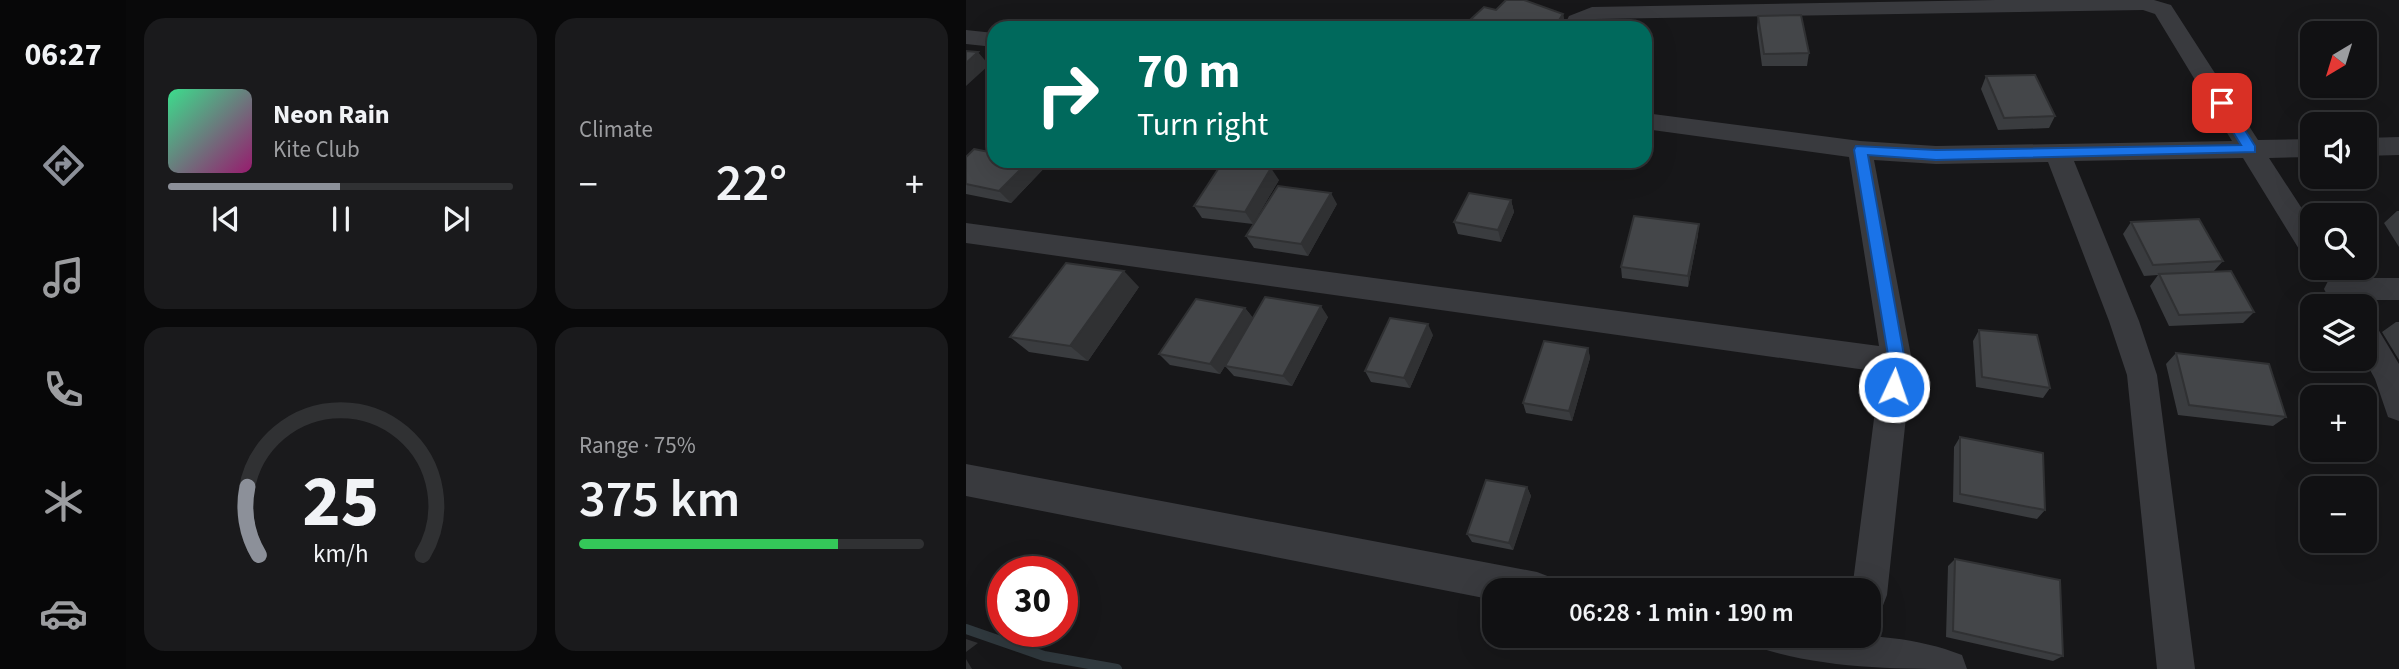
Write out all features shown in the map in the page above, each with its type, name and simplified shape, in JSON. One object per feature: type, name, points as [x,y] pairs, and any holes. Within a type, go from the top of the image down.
[{"type":"street","points":[[1577,21],[1592,13],[2145,4],[2163,10],[2300,228]]},
{"type":"street","points":[[966,37],[987,39]]},
{"type":"street","points":[[1652,122],[1860,150],[1936,155],[2300,148]]},
{"type":"street","points":[[2377,147],[2399,146]]},
{"type":"street","points":[[1860,150],[1897,361],[1871,578]]},
{"type":"street","points":[[2058,154],[2124,321],[2142,375],[2176,669]]},
{"type":"street","points":[[966,233],[1897,361]]},
{"type":"street","points":[[2337,288],[2399,289]]},
{"type":"street","points":[[2377,354],[2390,376],[2399,407]]},
{"type":"street","points":[[966,480],[1482,580]]},
{"type":"street","points":[[1877,648],[1948,669]]},
{"type":"building","points":[[1506,0],[1524,0],[1563,14],[1558,21],[1471,19],[1484,7],[1496,10]]},
{"type":"building","points":[[1801,15],[1809,53],[1764,54],[1758,16]]},
{"type":"building","points":[[966,51],[978,52],[966,63]]},
{"type":"building","points":[[2035,75],[2055,116],[2004,118],[1986,76]]},
{"type":"building","points":[[974,149],[987,152],[987,168],[1022,168],[999,191],[966,184],[966,157]]},
{"type":"building","points":[[1219,168],[1271,168],[1245,212],[1194,206]]},
{"type":"building","points":[[1278,186],[1331,193],[1301,244],[1246,236]]},
{"type":"building","points":[[1469,193],[1511,200],[1498,230],[1454,222]]},
{"type":"building","points":[[1634,216],[1699,224],[1688,276],[1621,267]]},
{"type":"building","points":[[2199,219],[2223,261],[2153,265],[2131,222]]},
{"type":"building","points":[[1066,263],[1124,271],[1070,346],[1010,337]]},
{"type":"building","points":[[2231,271],[2254,312],[2179,315],[2159,274]]},
{"type":"building","points":[[1265,297],[1321,306],[1283,376],[1225,366]]},
{"type":"building","points":[[1196,299],[1245,308],[1210,364],[1159,354]]},
{"type":"building","points":[[1390,318],[1428,324],[1404,378],[1365,371]]},
{"type":"building","points":[[1979,330],[2037,335],[2050,388],[1982,377]]},
{"type":"building","points":[[1544,341],[1588,348],[1569,411],[1523,403]]},
{"type":"building","points":[[2176,353],[2269,364],[2286,417],[2189,405]]},
{"type":"building","points":[[1960,437],[2043,453],[2045,510],[1960,494]]},
{"type":"building","points":[[1486,480],[1527,487],[1509,543],[1467,534]]},
{"type":"building","points":[[1955,559],[2060,580],[2063,656],[1953,631]]},
{"type":"waterway","points":[[966,629],[1044,656],[1117,669]]},
{"type":"route","points":[[1894,387],[1897,361],[1860,150],[1936,155],[2251,149],[2222,103]]}]
